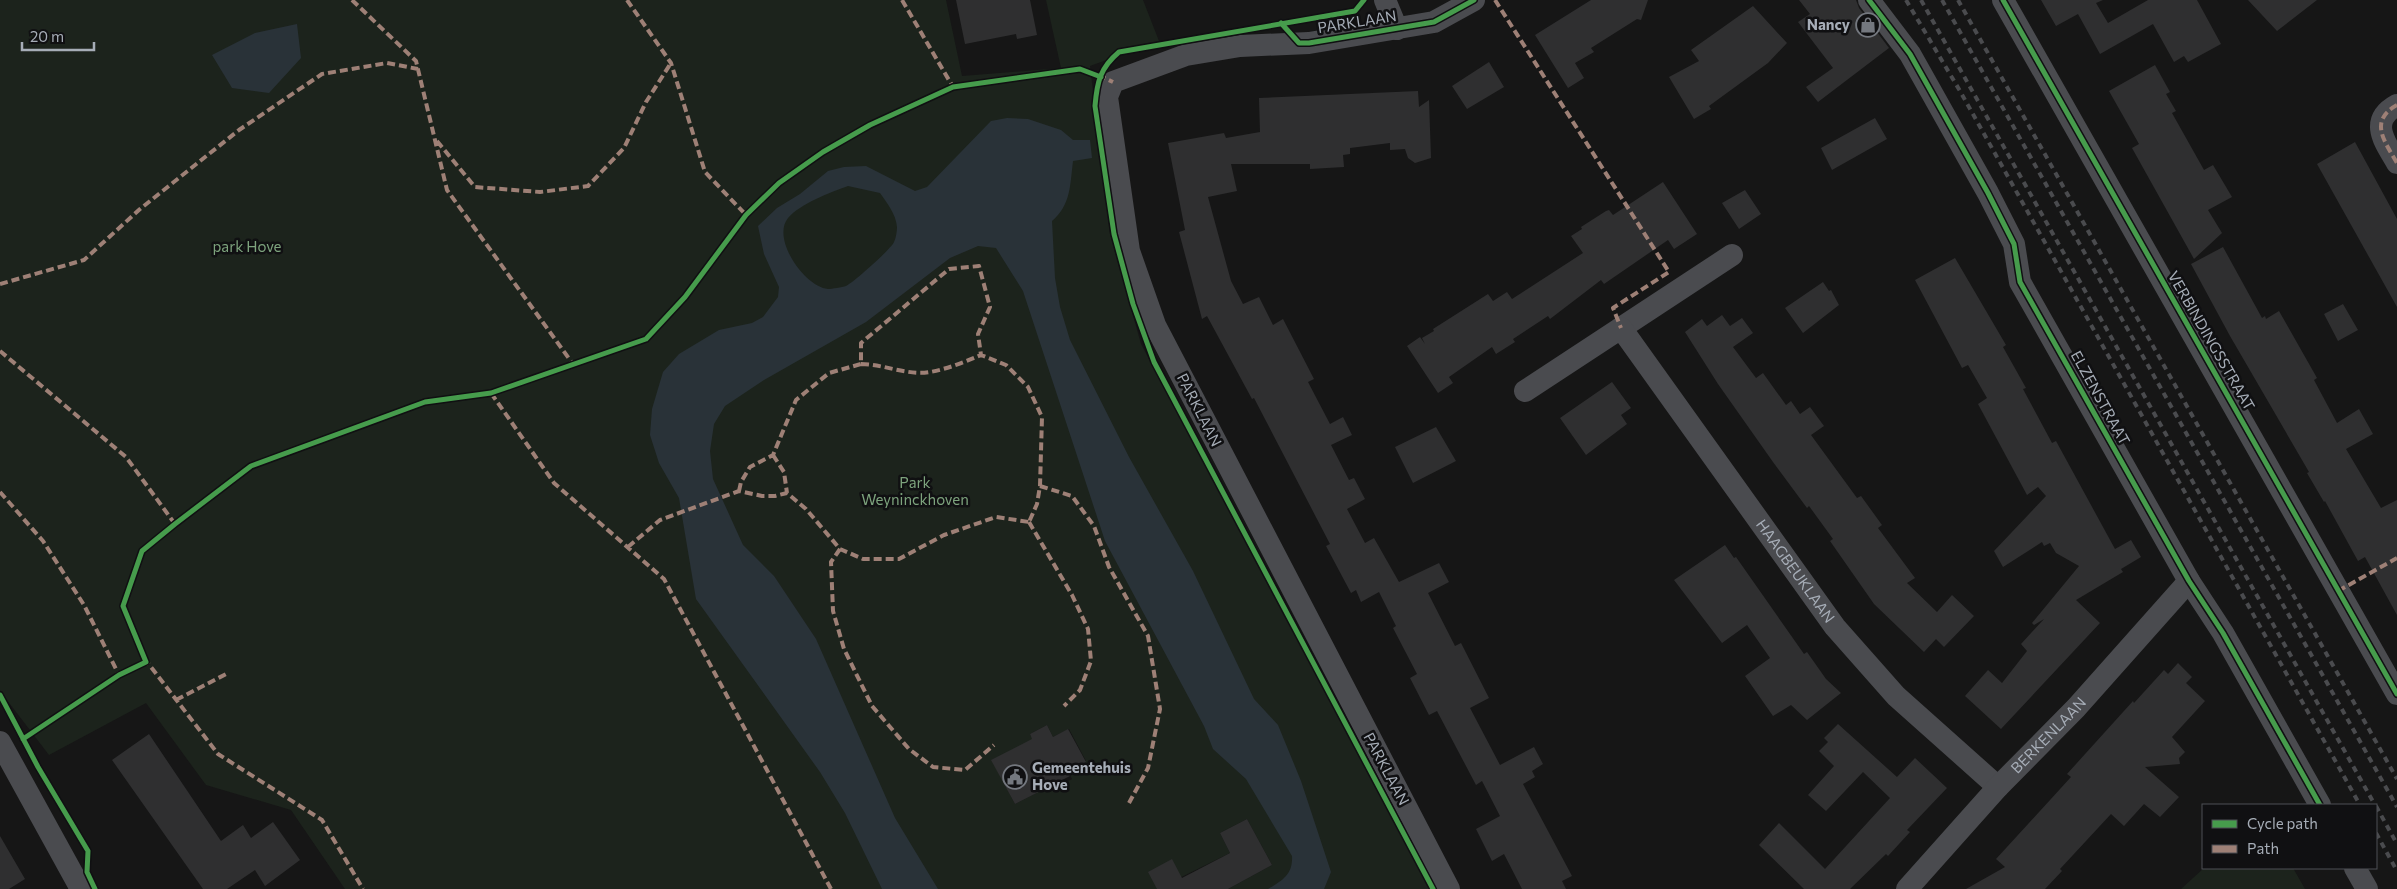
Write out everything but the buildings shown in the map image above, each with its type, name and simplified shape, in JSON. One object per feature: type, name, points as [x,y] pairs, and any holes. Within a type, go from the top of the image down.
[{"type":"street","points":[[1385,0],[1397,29]]},
{"type":"street","name":"PARKLAAN","points":[[1449,889],[1155,324],[1129,251],[1107,96],[1113,82],[1186,55],[1240,46],[1309,43],[1434,22],[1474,0]]},
{"type":"street","name":"ELZENSTRAAT","points":[[1869,0],[1910,54],[1988,193],[2014,244],[2020,282],[2189,581],[2223,634],[2319,804]]},
{"type":"street","name":"VERBINDINGSSTRAAT","points":[[2003,0],[2397,694]]},
{"type":"street","points":[[2397,105],[2383,117],[2381,127],[2384,139],[2397,163]]},
{"type":"street","points":[[1525,392],[1732,256]]},
{"type":"street","name":"HAAGBEUKLAAN","points":[[1621,328],[1836,627],[1896,696],[1998,787]]},
{"type":"street","name":"BERKENLAAN","points":[[1907,889],[1998,787],[2076,708],[2189,581]]},
{"type":"street","points":[[0,742],[81,889]]},
{"type":"street","points":[[2356,869],[2367,889]]},
{"type":"green space","points":[[0,0],[946,0],[962,76],[1061,68],[1046,0],[1143,0],[1159,41],[1090,66],[1110,234],[1141,344],[1430,889],[1228,889],[1272,865],[1247,819],[1220,833],[1230,853],[1157,889],[345,889],[291,810],[206,785],[146,703],[49,755],[0,691]],"holes":[[[1047,725],[1053,737],[1069,729],[1086,761],[1068,771],[1072,779],[1059,786],[1054,777],[1036,793],[1015,804],[992,760],[1036,745],[1030,734]]]},
{"type":"green space","points":[[2203,869],[2294,869],[2305,889],[2181,889]]},
{"type":"shaded area","points":[[297,24],[301,58],[269,93],[232,88],[212,55],[255,33]]},
{"type":"shaded area","points":[[1007,118],[1028,119],[1061,130],[1073,140],[1090,140],[1092,158],[1073,161],[1066,201],[1063,208],[1052,221],[1055,278],[1060,307],[1070,340],[1129,457],[1193,571],[1254,699],[1278,725],[1301,781],[1331,872],[1324,889],[1268,889],[1278,883],[1289,872],[1292,856],[1246,779],[1213,749],[1204,726],[1105,541],[1023,291],[996,248],[978,246],[950,258],[866,322],[764,380],[725,406],[714,424],[710,451],[713,479],[743,545],[774,576],[816,639],[895,818],[938,889],[882,889],[845,813],[820,772],[696,599],[679,498],[659,463],[650,435],[652,409],[663,372],[679,354],[719,330],[752,323],[763,317],[778,297],[779,287],[764,254],[758,226],[777,208],[800,194],[828,171],[844,167],[866,166],[915,191],[927,187],[991,121]],"holes":[[[848,186],[880,193],[891,209],[896,222],[896,235],[892,245],[872,265],[846,286],[828,289],[810,280],[793,261],[787,249],[784,227],[788,218],[808,203]]]},
{"type":"railway","points":[[1906,0],[1960,91],[2359,804]]},
{"type":"railway","points":[[1921,0],[2374,804]]},
{"type":"railway","points":[[1942,0],[2397,807]]},
{"type":"railway","points":[[1958,0],[2397,779]]},
{"type":"railway","points":[[2377,808],[2397,844]]},
{"type":"railway","points":[[2377,835],[2397,871]]},
{"type":"marked path","points":[[352,0],[416,61],[447,190],[573,364]]},
{"type":"marked path","points":[[627,0],[671,63],[705,172],[746,215]]},
{"type":"marked path","points":[[902,0],[953,87]]},
{"type":"marked path","points":[[1495,0],[1669,272],[1613,308],[1621,328]]},
{"type":"marked path","points":[[0,284],[84,260],[140,209],[239,130],[322,74],[387,63],[418,69]]},
{"type":"marked path","points":[[437,141],[475,187],[540,192],[588,186],[624,148],[646,102],[671,63]]},
{"type":"marked path","points":[[1098,75],[1113,82]]},
{"type":"marked path","points":[[2397,105],[2388,111],[2381,125],[2384,140],[2397,163]]},
{"type":"marked path","points":[[739,491],[741,482],[750,467],[773,455],[796,400],[829,373],[861,364],[861,343],[949,269],[979,266],[990,307],[978,334],[981,355],[1006,365],[1028,387],[1042,417],[1040,486],[1037,504],[1029,522]]},
{"type":"marked path","points":[[0,351],[126,457],[175,524]]},
{"type":"marked path","points":[[861,364],[922,373],[936,371],[981,355]]},
{"type":"marked path","points":[[491,393],[554,483],[664,579],[831,889]]},
{"type":"marked path","points":[[773,455],[784,472],[787,493]]},
{"type":"marked path","points":[[1040,486],[1072,496],[1094,526],[1109,567],[1148,636],[1160,709],[1148,768],[1129,803]]},
{"type":"marked path","points":[[628,547],[660,520],[739,491],[762,496],[775,496],[787,493],[806,509],[840,549],[863,559],[899,559],[944,535],[996,517],[1029,522]]},
{"type":"marked path","points":[[0,492],[43,541],[84,605],[119,675]]},
{"type":"marked path","points":[[1029,522],[1072,595],[1088,629],[1091,661],[1080,690],[1064,706]]},
{"type":"marked path","points":[[840,549],[831,562],[833,611],[844,649],[872,706],[909,749],[933,767],[965,770],[994,745]]},
{"type":"marked path","points":[[2338,591],[2397,558]]},
{"type":"marked path","points":[[144,658],[218,754],[322,820],[363,889]]},
{"type":"marked path","points":[[176,700],[228,673]]},
{"type":"cycle path","points":[[1364,0],[1355,11],[1119,52],[1108,64],[1101,76],[1095,106],[1114,234],[1133,304],[1154,362],[1433,889]]},
{"type":"cycle path","points":[[1281,23],[1299,43],[1309,43],[1434,22],[1474,0]]},
{"type":"cycle path","points":[[1869,0],[1910,54],[1988,193],[2014,244],[2020,282],[2189,581],[2223,633],[2319,804]]},
{"type":"cycle path","points":[[2003,0],[2397,694]]},
{"type":"cycle path","points":[[23,739],[119,675],[146,662],[123,606],[142,551],[251,466],[425,402],[491,393],[646,339],[685,297],[746,215],[779,183],[823,152],[870,125],[953,87],[1080,69],[1101,77]]},
{"type":"cycle path","points":[[0,695],[38,767],[88,851],[87,872],[95,889]]},
{"type":"place","name":"Nancy","points":[[1868,25]]},
{"type":"place","name":"Gemeentehuis Hove","points":[[1015,777]]},
{"type":"park label","name":"park Hove","points":[[247,247]]},
{"type":"park label","name":"Park Weyninckhoven","points":[[915,492]]}]
